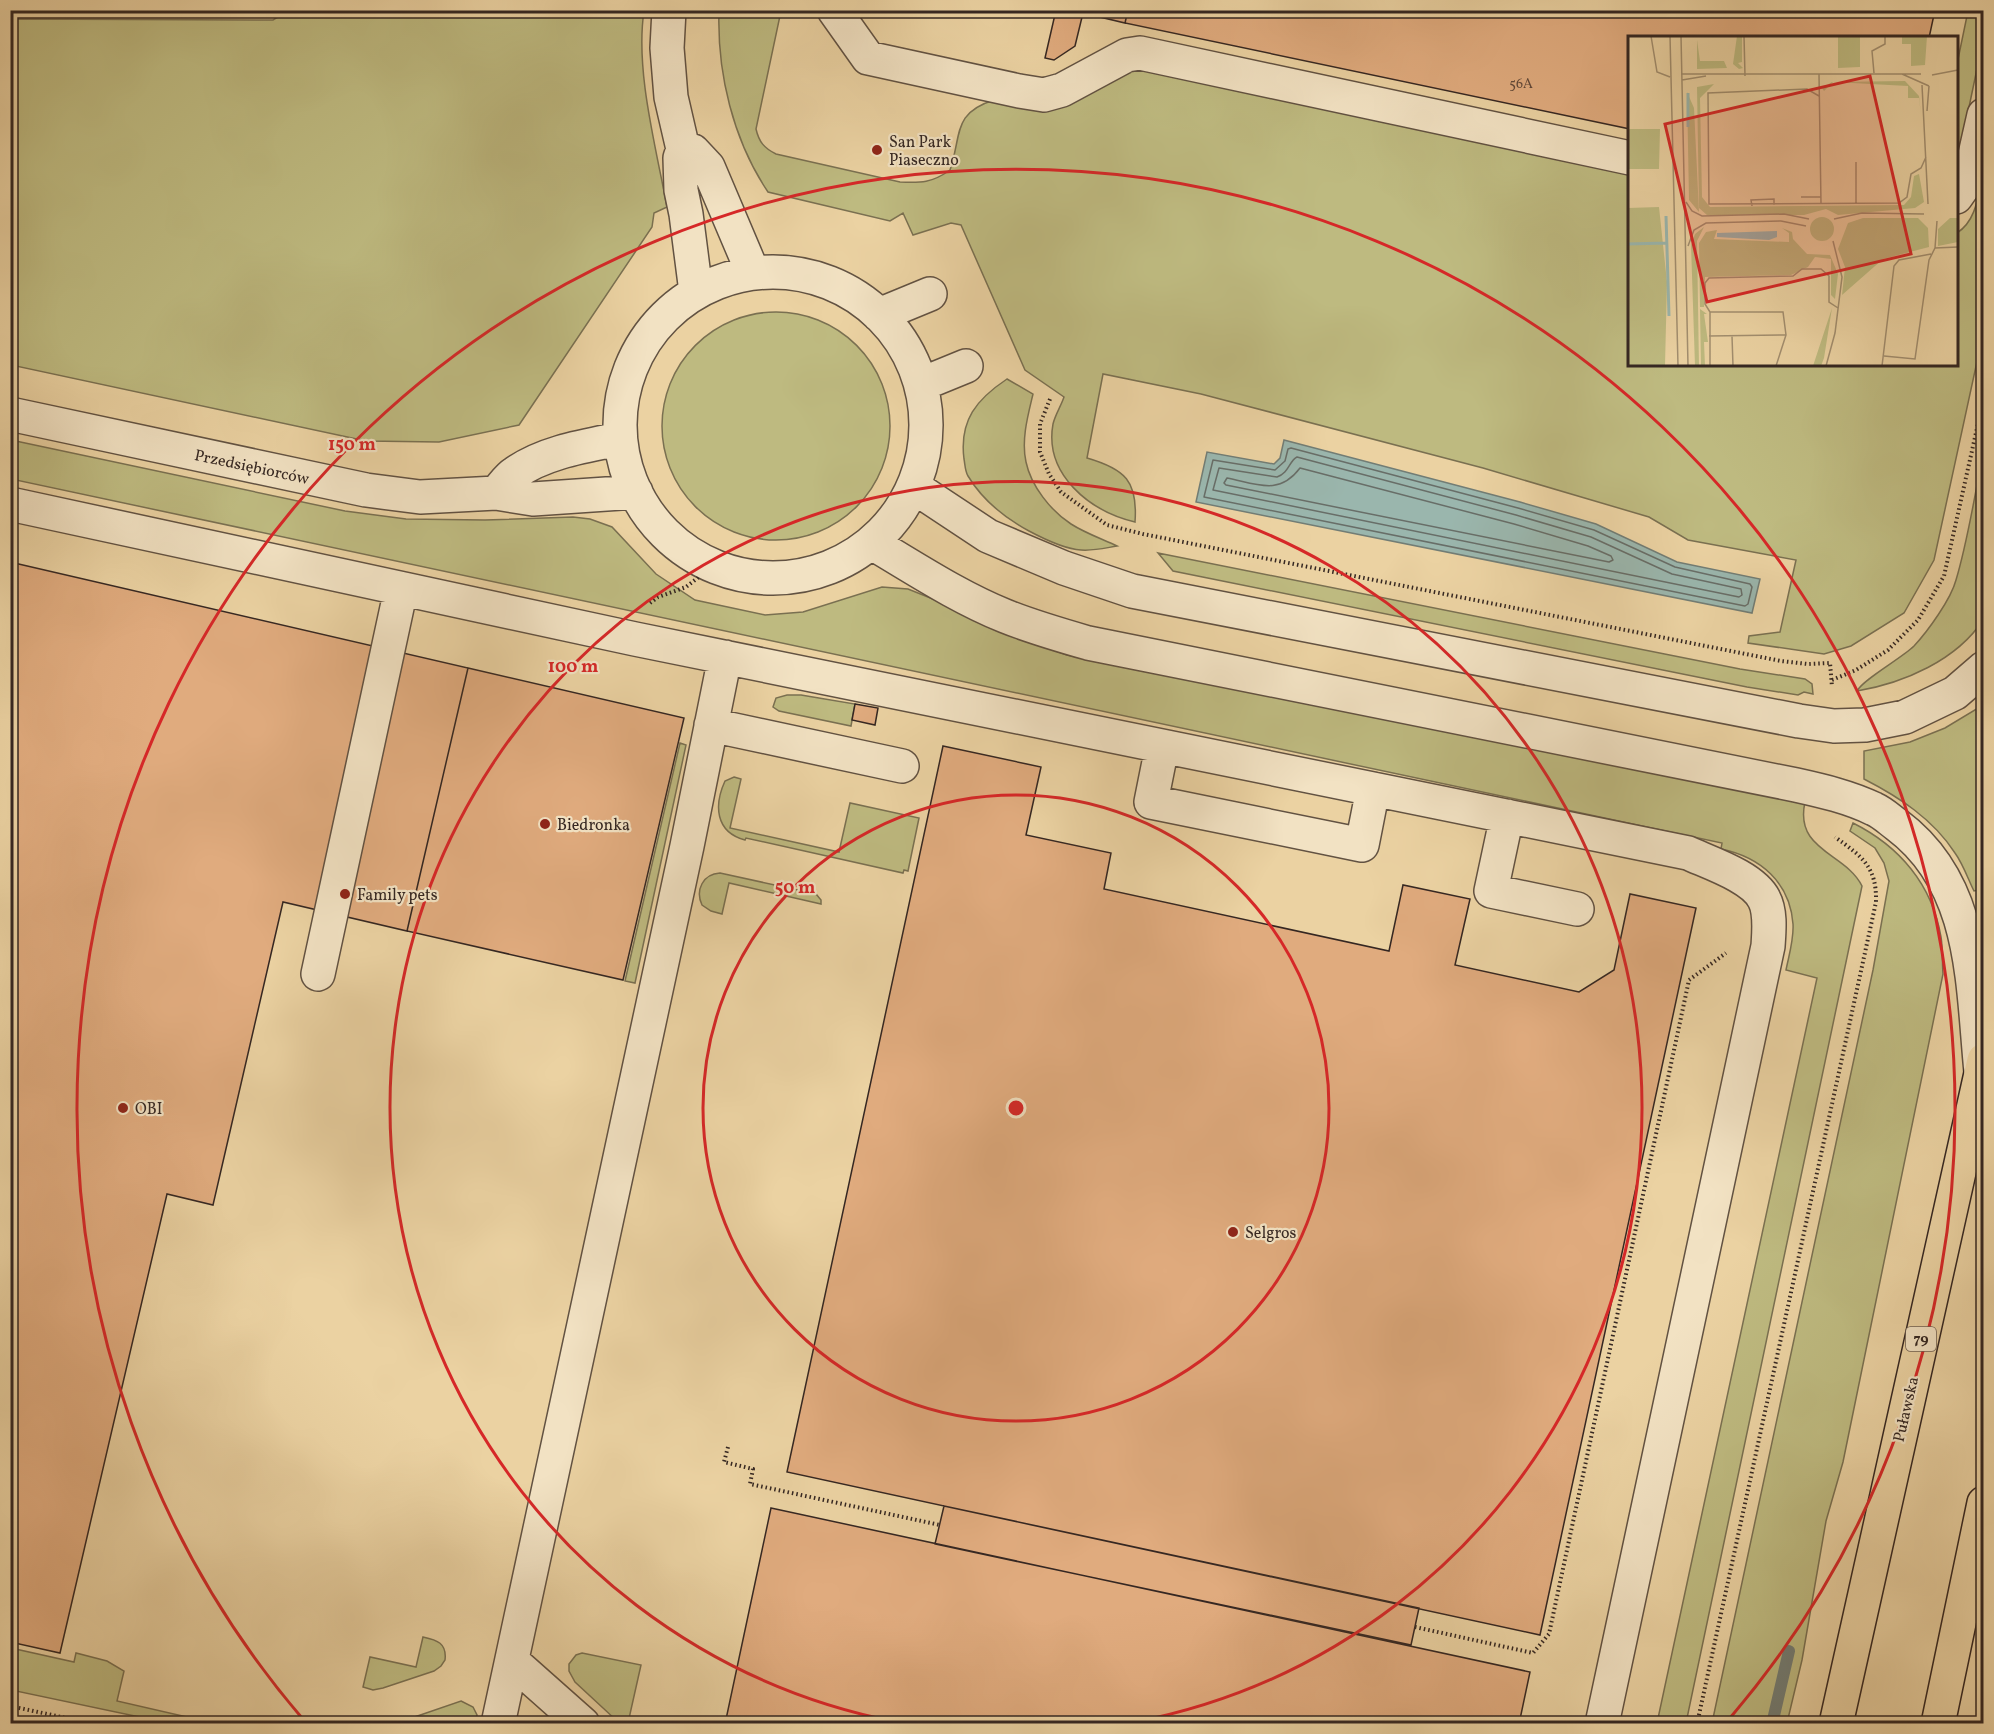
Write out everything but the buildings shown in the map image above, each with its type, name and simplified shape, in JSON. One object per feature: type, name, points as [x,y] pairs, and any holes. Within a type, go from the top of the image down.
[{"type":"main road","name":"Puławska","points":[[1836,1724],[1982,1066]]},
{"type":"main road","points":[[1938,1724],[1983,1503]]},
{"type":"street","points":[[669,10],[667,48],[671,97],[683,149],[680,158],[680,180],[696,292]]},
{"type":"street","points":[[834,10],[868,58],[1019,91],[1044,95],[1062,90],[1127,55],[1140,53],[1628,158]]},
{"type":"street","points":[[1958,193],[1970,177],[1983,115]]},
{"type":"street","points":[[683,149],[693,151],[708,167],[753,273]]},
{"type":"street","points":[[762,271],[798,273],[832,282],[862,299],[888,322],[909,351],[922,384],[927,419],[925,453],[914,486],[896,517],[872,543],[843,561],[810,574],[778,578],[744,575],[713,566],[684,550],[659,528],[636,492],[627,471],[620,439],[621,404],[630,370],[646,339],[668,312],[696,292],[728,278],[753,273],[762,271]]},
{"type":"street","points":[[879,315],[930,294]]},
{"type":"street","points":[[922,384],[966,366]]},
{"type":"street","name":"Przedsiębiorców","points":[[10,414],[366,490],[420,497],[495,494],[533,499],[636,492]]},
{"type":"street","points":[[495,494],[513,475],[531,463],[567,451],[620,439]]},
{"type":"street","points":[[914,486],[988,536],[1064,568],[1132,591],[1799,721],[1834,726],[1865,725],[1905,717],[1955,693],[1983,668]]},
{"type":"street","points":[[10,504],[624,637],[1688,853],[1753,884],[1765,899],[1769,921],[1768,946],[1602,1724]]},
{"type":"street","points":[[872,543],[952,590],[1004,616],[1088,643],[1796,785],[1831,793],[1877,810],[1915,838],[1939,868],[1959,909],[1968,943],[1982,1066]]},
{"type":"street","points":[[318,974],[401,589]]},
{"type":"street","points":[[498,1724],[725,657]]},
{"type":"street","points":[[711,725],[902,766]]},
{"type":"street","points":[[1162,747],[1151,802],[1362,845],[1373,789]]},
{"type":"street","points":[[1507,816],[1491,891],[1577,909]]},
{"type":"street","points":[[512,1661],[583,1724]]},
{"type":"path","points":[[1832,680],[1856,670],[1888,650],[1918,620],[1944,576],[1983,397]]},
{"type":"path","points":[[1050,399],[1040,424],[1040,452],[1049,474],[1061,492],[1107,525],[1155,537],[1781,661],[1808,664],[1830,663],[1832,696]]},
{"type":"path","points":[[624,637],[635,617],[644,608],[658,597],[686,587],[713,566]]},
{"type":"path","points":[[1697,1724],[1876,902],[1875,880],[1862,856],[1829,832]]},
{"type":"path","points":[[1415,1627],[1533,1653],[1549,1635],[1689,980],[1769,921]]},
{"type":"path","points":[[728,1447],[724,1462],[753,1469],[750,1484],[940,1525]]},
{"type":"path","points":[[10,1706],[94,1724]]},
{"type":"shaded area","points":[[288,11],[644,11],[642,58],[644,83],[667,207],[654,213],[652,227],[519,425],[439,442],[366,441],[11,365],[11,19],[273,20]]},
{"type":"shaded area","points":[[719,11],[781,11],[756,129],[765,147],[776,154],[900,182],[926,181],[938,178],[950,170],[961,127],[971,112],[981,105],[994,100],[1131,70],[1153,70],[1628,172],[1628,366],[1958,366],[1958,232],[1964,228],[1973,214],[1983,173],[1983,334],[1934,560],[1904,613],[1851,646],[1824,654],[1748,643],[1749,636],[1780,632],[1796,560],[1688,540],[1649,517],[1483,468],[1201,394],[1103,374],[1087,458],[1120,472],[1131,487],[1134,496],[1135,522],[1118,517],[1086,499],[1073,488],[1063,474],[1052,442],[1053,424],[1064,397],[1025,370],[961,225],[951,223],[913,235],[903,213],[890,221],[768,192],[745,150],[737,128],[724,82]]},
{"type":"shaded area","points":[[1968,11],[1983,11],[1983,40],[1963,136],[1958,148],[1958,59]]},
{"type":"shaded area","points":[[765,312],[787,312],[820,320],[857,345],[882,382],[890,415],[888,448],[882,470],[857,507],[820,532],[787,540],[765,540],[732,532],[695,507],[670,470],[662,437],[662,415],[670,382],[695,345],[732,320]]},
{"type":"shaded area","points":[[1007,379],[1033,394],[1024,445],[1026,462],[1037,489],[1049,505],[1071,524],[1117,546],[1081,550],[1068,548],[1048,540],[1020,526],[1003,514],[980,493],[968,476],[963,445],[967,422],[987,394]]},
{"type":"shaded area","points":[[11,440],[345,511],[406,519],[485,520],[573,517],[590,519],[612,527],[656,574],[695,600],[765,615],[803,612],[882,587],[908,589],[998,630],[1067,655],[1805,802],[1804,818],[1807,831],[1823,850],[1855,875],[1862,886],[1686,1723],[1657,1723],[1817,978],[1786,970],[1793,935],[1791,909],[1779,884],[1760,865],[1748,858],[1721,849],[1722,843],[11,479]]},
{"type":"shaded area","points":[[1983,453],[1983,620],[1959,647],[1944,658],[1911,676],[1857,691],[1866,681],[1914,646],[1932,624],[1949,596],[1956,580],[1964,549]]},
{"type":"shaded area","points":[[1158,553],[1740,669],[1805,679],[1812,684],[1813,694],[1804,692],[1798,695],[1747,687],[1173,571]]},
{"type":"shaded area","points":[[801,695],[855,704],[851,726],[779,711],[773,707],[776,698]]},
{"type":"shaded area","points":[[1983,705],[1984,887],[1974,891],[1958,857],[1926,819],[1890,793],[1864,779],[1864,751],[1910,742],[1945,728]]},
{"type":"shaded area","points":[[680,743],[686,745],[635,983],[625,981]]},
{"type":"shaded area","points":[[734,777],[741,779],[730,828],[839,852],[850,803],[919,818],[908,871],[904,870],[903,873],[735,836],[723,824],[719,808],[721,790],[725,781]]},
{"type":"shaded area","points":[[1853,823],[1870,832],[1899,855],[1921,884],[1937,918],[1942,942],[1943,974],[1843,1462],[1826,1521],[1802,1660],[1787,1723],[1712,1723],[1873,970],[1889,881],[1884,863],[1875,848],[1850,831]]},
{"type":"shaded area","points":[[720,873],[816,894],[821,904],[729,883],[722,914],[711,911],[702,905],[700,889],[709,876]]},
{"type":"shaded area","points":[[423,1637],[437,1641],[443,1646],[445,1660],[441,1666],[434,1671],[383,1688],[373,1690],[363,1687],[370,1657],[416,1667]]},
{"type":"shaded area","points":[[11,1648],[74,1662],[76,1653],[107,1661],[124,1671],[117,1701],[213,1723],[168,1723],[11,1690]]},
{"type":"shaded area","points":[[582,1653],[641,1665],[628,1723],[617,1721],[575,1682],[569,1671],[569,1664],[576,1655]]},
{"type":"shaded area","points":[[461,1701],[473,1707],[477,1715],[476,1723],[397,1723]]},
{"type":"water","points":[[1284,440],[1596,524],[1677,562],[1760,579],[1752,613],[1196,502],[1207,452],[1274,464],[1280,458]]},
{"type":"waterway","points":[[1772,1724],[1789,1651]]},
{"type":"place","name":"San Park Piaseczno","points":[[877,150]]},
{"type":"place","name":"Biedronka","points":[[545,824]]},
{"type":"place","name":"Family pets","points":[[345,894]]},
{"type":"place","name":"OBI","points":[[123,1108]]},
{"type":"place","name":"Selgros","points":[[1233,1232]]}]
